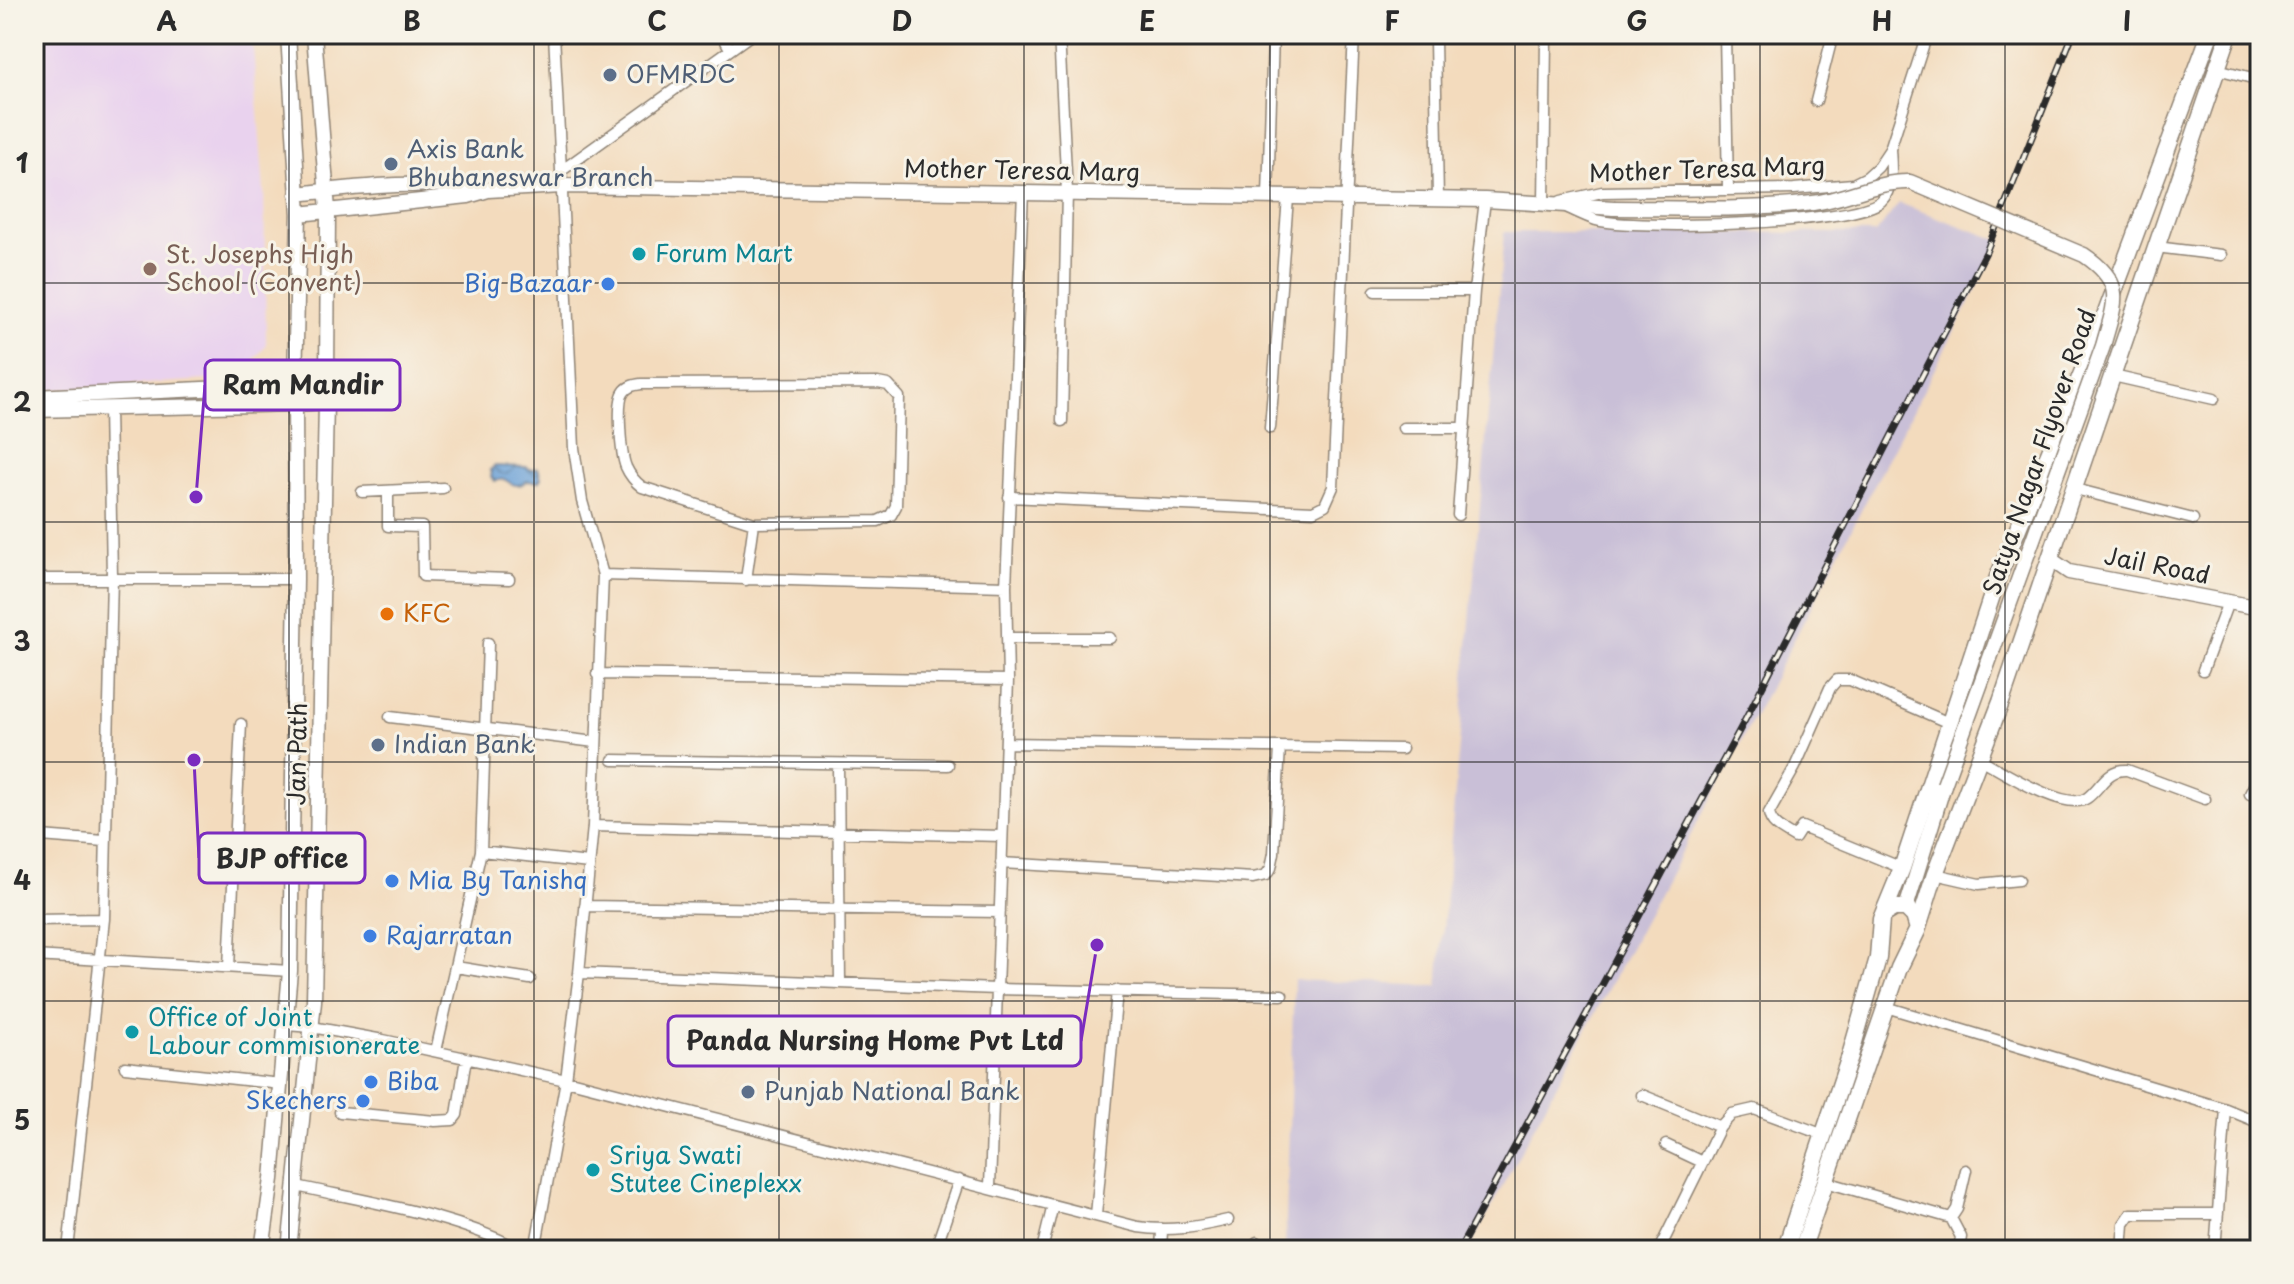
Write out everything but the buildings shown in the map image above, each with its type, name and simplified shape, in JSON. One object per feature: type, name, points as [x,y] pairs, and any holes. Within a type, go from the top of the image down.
[{"type":"main road","points":[[288,34],[299,214],[295,383]]},
{"type":"main road","points":[[34,397],[327,382],[328,210],[314,34]]},
{"type":"main road","points":[[1785,1250],[1878,958],[1882,919],[1902,868],[2010,545],[2164,160],[2210,34]]},
{"type":"main road","points":[[1802,1250],[1886,1007],[2001,702],[2229,34]]},
{"type":"main road","points":[[2164,160],[2183,166]]},
{"type":"main road","name":"Mother Teresa Marg","points":[[299,214],[468,196],[561,178],[1023,192],[1485,200],[1614,208]]},
{"type":"main road","name":"Satya Nagar Flyover Road","points":[[1614,208],[1780,207],[1822,202],[1881,184],[1910,182],[2084,255],[2101,266],[2114,283],[2117,299],[2103,346],[1944,785],[1906,908]]},
{"type":"main road","name":"Mother Teresa Marg","points":[[297,194],[464,184],[488,190]]},
{"type":"main road","name":"Jan Path","points":[[289,1250],[312,1027],[327,382]]},
{"type":"main road","name":"Jan Path","points":[[262,1250],[272,1179],[290,971],[296,579],[295,383]]},
{"type":"main road","points":[[34,410],[326,402]]},
{"type":"main road","points":[[2066,410],[2098,420]]},
{"type":"main road","name":"Jail Road","points":[[2050,559],[2069,572],[2260,608]]},
{"type":"main road","points":[[1894,908],[1906,908],[1914,916],[1914,933],[1902,944],[1891,942],[1884,935],[1882,919],[1894,908]]},
{"type":"street","points":[[535,1250],[566,1080],[579,973],[593,826],[603,575],[582,501],[574,448],[554,34]]},
{"type":"street","points":[[722,34],[730,49]]},
{"type":"street","points":[[561,178],[752,34]]},
{"type":"street","points":[[1059,34],[1067,192],[1062,421]]},
{"type":"street","points":[[1268,197],[1273,34]]},
{"type":"street","points":[[1009,497],[1313,511],[1325,505],[1333,487],[1354,34]]},
{"type":"street","points":[[1725,34],[1728,189]]},
{"type":"street","points":[[1816,101],[1833,34]]},
{"type":"street","points":[[1890,149],[1927,34]]},
{"type":"street","points":[[1546,38],[1550,202]]},
{"type":"street","points":[[1435,40],[1438,199]]},
{"type":"street","points":[[2217,69],[2260,80]]},
{"type":"street","name":"Mother Teresa Marg","points":[[1550,202],[1602,192],[1853,184],[1878,167],[1890,149]]},
{"type":"street","name":"Mother Teresa Marg","points":[[1550,202],[1597,221],[1640,223],[1775,222],[1848,214],[1873,207],[1884,199],[1889,189],[1890,149]]},
{"type":"street","points":[[990,1187],[1008,680],[1006,586],[1023,192]]},
{"type":"street","points":[[1270,428],[1288,198]]},
{"type":"street","points":[[1458,515],[1474,291],[1485,200]]},
{"type":"street","points":[[2156,247],[2221,255]]},
{"type":"street","points":[[1375,291],[1474,291]]},
{"type":"street","points":[[2113,376],[2214,399]]},
{"type":"street","points":[[657,383],[878,383],[895,391],[899,397],[896,506],[891,515],[878,521],[754,523],[642,487],[631,478],[624,463],[619,403],[630,386],[657,383]]},
{"type":"street","points":[[68,1250],[104,919],[112,577],[109,408]]},
{"type":"street","points":[[1403,428],[1465,428]]},
{"type":"street","points":[[362,492],[443,488]]},
{"type":"street","points":[[2075,489],[2193,519]]},
{"type":"street","points":[[388,491],[388,526],[422,527],[423,576],[509,579]]},
{"type":"street","points":[[746,580],[754,523]]},
{"type":"street","points":[[603,575],[1006,586]]},
{"type":"street","points":[[34,579],[296,579]]},
{"type":"street","points":[[2203,670],[2228,602]]},
{"type":"street","points":[[1007,638],[1110,638]]},
{"type":"street","points":[[436,1051],[481,851],[488,643]]},
{"type":"street","points":[[597,674],[1008,680]]},
{"type":"street","points":[[1902,868],[1802,827],[1795,838],[1775,826],[1769,813],[1795,767],[1830,688],[1837,680],[1850,680],[1949,723]]},
{"type":"street","points":[[390,717],[595,742]]},
{"type":"street","points":[[229,967],[241,724]]},
{"type":"street","points":[[1006,743],[1402,749]]},
{"type":"street","points":[[1001,863],[1253,878],[1266,875],[1274,853],[1280,747]]},
{"type":"street","points":[[1978,758],[2034,788],[2067,801],[2079,802],[2089,797],[2110,773],[2118,769],[2205,799]]},
{"type":"street","points":[[613,760],[948,765]]},
{"type":"street","points":[[838,764],[840,983]]},
{"type":"street","points":[[2250,794],[2260,774]]},
{"type":"street","points":[[593,826],[1002,836]]},
{"type":"street","points":[[41,836],[104,841]]},
{"type":"street","points":[[481,851],[589,863]]},
{"type":"street","points":[[1935,874],[1979,884],[2019,880]]},
{"type":"street","points":[[585,906],[1000,912]]},
{"type":"street","points":[[34,920],[104,919]]},
{"type":"street","points":[[34,956],[290,971]]},
{"type":"street","points":[[456,967],[530,979]]},
{"type":"street","points":[[579,973],[997,989],[1282,995]]},
{"type":"street","points":[[1096,1215],[1117,991]]},
{"type":"street","points":[[1886,1007],[2226,1109],[2260,1123]]},
{"type":"street","points":[[286,1025],[312,1027],[436,1051],[566,1080],[1162,1231],[1228,1220]]},
{"type":"street","points":[[340,1112],[453,1120],[457,1115],[466,1058]]},
{"type":"street","points":[[125,1067],[281,1084]]},
{"type":"street","points":[[1642,1095],[1720,1127]]},
{"type":"street","points":[[1659,1250],[1720,1127],[1732,1114],[1754,1109],[1824,1135]]},
{"type":"street","points":[[2226,1109],[2216,1247],[2234,1250]]},
{"type":"street","points":[[1666,1145],[1702,1162]]},
{"type":"street","points":[[1951,1218],[1957,1209],[1966,1170]]},
{"type":"street","points":[[935,1250],[959,1180]]},
{"type":"street","points":[[1826,1182],[1951,1218],[1961,1237],[1959,1250]]},
{"type":"street","points":[[297,1186],[431,1216],[496,1237],[521,1250]]},
{"type":"street","points":[[1042,1250],[1053,1205]]},
{"type":"street","points":[[2122,1250],[2124,1224],[2131,1214],[2218,1214]]},
{"type":"street","points":[[1161,1250],[1162,1231]]},
{"type":"shaded area","name":"St. Josephs High School (Convent)","points":[[34,34],[252,34],[264,192],[266,346],[237,378],[34,391]]},
{"type":"shaded area","points":[[1899,203],[2001,241],[1756,713],[1468,1250],[1285,1250],[1294,980],[1438,986],[1504,232],[1876,233]]},
{"type":"water","points":[[495,466],[538,468],[541,478],[538,482],[527,481],[518,485],[504,479],[495,481],[490,470]]},
{"type":"railway","points":[[1459,1250],[1745,720],[1986,252],[2073,34]]},
{"type":"place","name":"OFMRDC","points":[[610,75]]},
{"type":"place","name":"Axis Bank Bhubaneswar Branch","points":[[391,164]]},
{"type":"place","name":"Forum Mart","points":[[639,254]]},
{"type":"place","name":"St. Josephs High School (Convent)","points":[[150,269]]},
{"type":"place","name":"Big Bazaar","points":[[608,284]]},
{"type":"place","name":"Ram Mandir","points":[[196,497]]},
{"type":"place","name":"KFC","points":[[387,614]]},
{"type":"place","name":"Indian Bank","points":[[378,745]]},
{"type":"place","name":"BJP office","points":[[194,760]]},
{"type":"place","name":"Mia By Tanishq","points":[[392,881]]},
{"type":"place","name":"Rajarratan","points":[[370,936]]},
{"type":"place","name":"Panda Nursing Home Pvt Ltd","points":[[1097,945]]},
{"type":"place","name":"Office of Joint Labour commisionerate","points":[[132,1032]]},
{"type":"place","name":"Biba","points":[[371,1082]]},
{"type":"place","name":"Punjab National Bank","points":[[748,1092]]},
{"type":"place","name":"Skechers","points":[[363,1101]]},
{"type":"place","name":"Sriya Swati Stutee Cineplexx","points":[[593,1170]]}]
